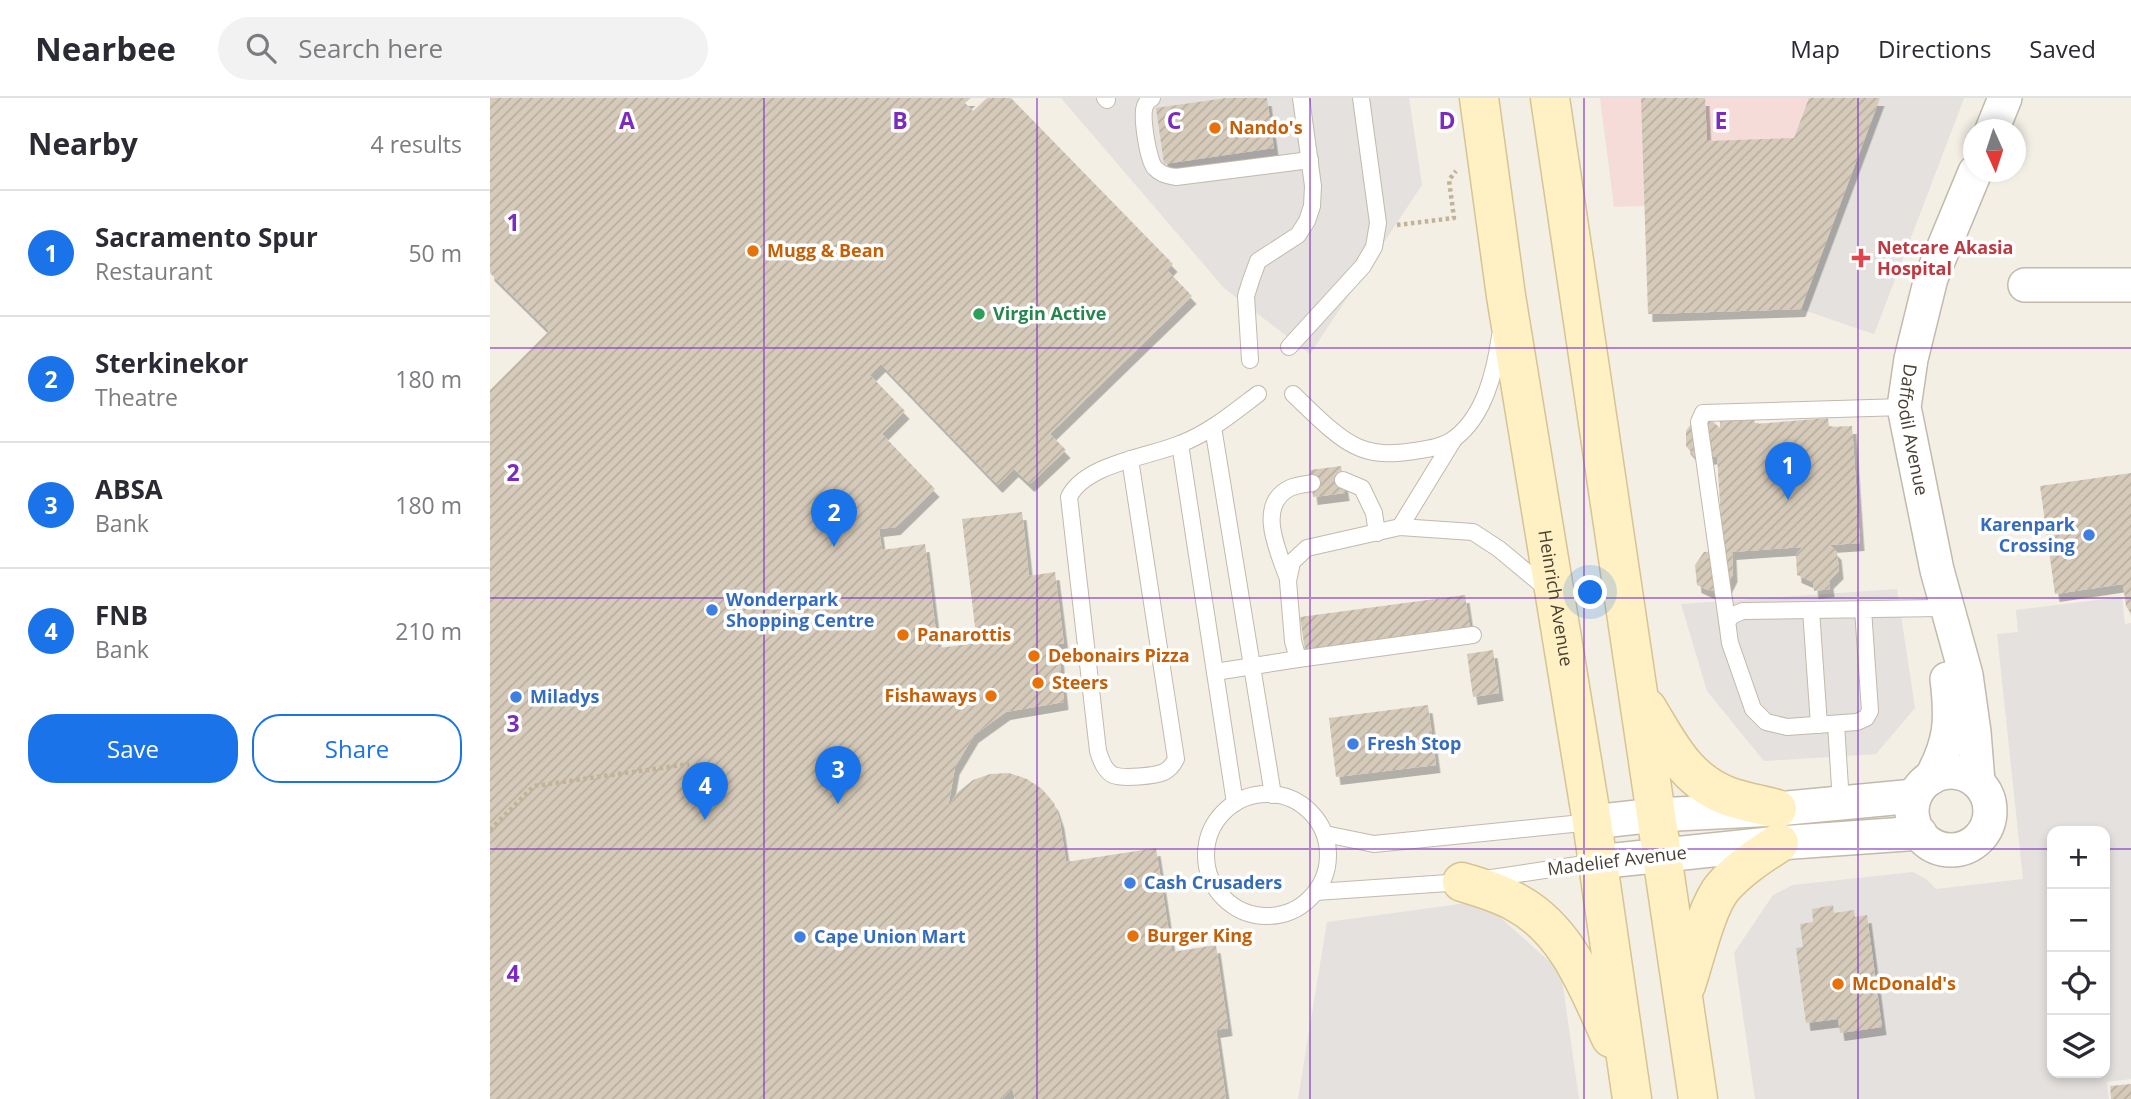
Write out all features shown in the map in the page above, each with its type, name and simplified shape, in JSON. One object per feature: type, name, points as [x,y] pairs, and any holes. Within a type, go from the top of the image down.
[{"type":"street","name":"Heinrich Avenue","points":[[1479,98],[1506,296],[1592,822],[1630,1087]]},
{"type":"street","points":[[1550,98],[1699,1099]]},
{"type":"street","points":[[1996,119],[2005,98]]},
{"type":"street","name":"Daffodil Avenue","points":[[1920,833],[1941,848],[1966,847],[1986,829],[1990,817],[1985,792],[1978,782],[1966,675],[1937,570],[1904,407],[1911,359],[1931,278],[1971,182]]},
{"type":"street","points":[[2025,285],[2131,285]]},
{"type":"street","name":"Daffodil Avenue","points":[[1923,787],[1943,756],[1950,732],[1937,570]]},
{"type":"street","points":[[1639,694],[1679,761],[1700,782],[1778,826],[1744,867],[1721,889],[1710,911],[1683,994]]},
{"type":"street","points":[[1920,833],[1912,809],[1923,787],[1943,773],[1967,775],[1978,782]]},
{"type":"street","name":"Madelief Avenue","points":[[1597,862],[1663,855],[1778,826],[1841,803],[1923,787]]},
{"type":"street","name":"Madelief Avenue","points":[[1592,822],[1656,816],[1778,826],[1920,833]]},
{"type":"street","points":[[1462,882],[1519,904],[1543,921],[1559,937],[1578,968],[1630,1087]]},
{"type":"lane","points":[[1152,98],[1143,113],[1150,159],[1153,167],[1167,176],[1310,160]]},
{"type":"lane","points":[[1250,360],[1246,296],[1258,261],[1298,235],[1312,206],[1313,186],[1301,98]]},
{"type":"lane","points":[[1289,347],[1363,266],[1374,247],[1378,223],[1361,98]]},
{"type":"lane","points":[[1400,527],[1454,439],[1478,410],[1486,394],[1495,370],[1506,296]]},
{"type":"lane","points":[[1130,459],[1176,759],[1167,771],[1155,775],[1119,777],[1106,769],[1098,751],[1069,497],[1085,478],[1130,459],[1180,444],[1213,427],[1258,394]]},
{"type":"lane","points":[[1293,394],[1324,424],[1358,448],[1381,454],[1403,452],[1431,448],[1454,439]]},
{"type":"lane","points":[[1863,609],[1871,711],[1866,718],[1857,722],[1787,727],[1766,722],[1753,709],[1730,643],[1700,417],[1703,413],[1712,412],[1904,407]]},
{"type":"lane","points":[[1213,427],[1273,795]]},
{"type":"lane","points":[[1180,444],[1236,803]]},
{"type":"lane","points":[[1343,480],[1362,488],[1374,513],[1377,533]]},
{"type":"lane","points":[[1289,582],[1274,538],[1271,512],[1276,500],[1290,488],[1312,483]]},
{"type":"lane","points":[[1298,659],[1293,641],[1289,582],[1292,562],[1307,548],[1400,527],[1473,532],[1499,549],[1554,595]]},
{"type":"lane","points":[[1727,621],[1742,611],[1940,608]]},
{"type":"lane","points":[[1811,610],[1819,725]]},
{"type":"lane","points":[[1215,672],[1474,635]]},
{"type":"lane","points":[[1836,724],[1841,803]]},
{"type":"lane","points":[[1273,795],[1292,799],[1306,808],[1317,820],[1325,834],[1328,855],[1325,874],[1303,906],[1282,914],[1262,916],[1242,911],[1225,900],[1213,885],[1207,867],[1206,849],[1211,830],[1221,814],[1236,803],[1254,796],[1273,795]]},
{"type":"lane","name":"Madelief Avenue","points":[[1325,834],[1374,844],[1592,822]]},
{"type":"lane","name":"Madelief Avenue","points":[[1315,892],[1462,882],[1597,862]]},
{"type":"path","points":[[1405,224],[1454,218],[1449,180],[1484,139]]},
{"type":"path","points":[[490,830],[534,786],[689,764]]},
{"type":"shaded area","points":[[1061,98],[1409,98],[1422,185],[1310,354],[1224,288]]},
{"type":"shaded area","name":"Netcare Akasia Hospital","points":[[1600,98],[1964,98],[1874,334],[1801,309],[1841,199],[1614,207]]},
{"type":"shaded area","points":[[1880,98],[1964,98],[1874,334],[1801,309]]},
{"type":"shaded area","points":[[1897,589],[1915,708],[1876,754],[1764,761],[1707,691],[1681,604]]},
{"type":"shaded area","points":[[2122,597],[2125,624],[2131,623],[2131,1079],[2107,1082],[2109,1099],[1755,1099],[1734,953],[1773,895],[1793,885],[1913,872],[1936,889],[2023,879],[1997,634],[2018,632],[2016,610]]},
{"type":"shaded area","points":[[1482,901],[1561,972],[1579,1099],[1298,1099],[1327,922]]},
{"type":"building","name":"Wonderpark Shopping Centre","points":[[490,98],[971,98],[965,103],[973,111],[987,98],[1011,98],[1173,264],[1167,270],[1192,296],[1050,434],[1066,450],[1030,484],[1014,469],[998,485],[881,364],[870,375],[905,411],[882,434],[935,489],[896,527],[879,529],[882,550],[925,544],[938,648],[977,643],[962,519],[1022,512],[1029,576],[1055,572],[1064,644],[1058,644],[1064,702],[1006,712],[974,735],[955,767],[948,807],[958,792],[973,780],[990,774],[1009,773],[1027,779],[1042,789],[1054,803],[1060,821],[1066,862],[1156,848],[1172,952],[1216,945],[1228,1028],[1216,1030],[1226,1099],[1015,1099],[1012,1088],[1002,1099],[490,1099],[490,390],[549,331],[490,273]]},
{"type":"building","name":"Nando's","points":[[1226,98],[1267,98],[1274,148],[1164,164],[1156,108]]},
{"type":"building","points":[[1641,98],[1705,98],[1707,141],[1794,138],[1809,98],[1880,98],[1801,309],[1648,314]]},
{"type":"building","points":[[1754,415],[1755,424],[1828,418],[1829,427],[1852,426],[1860,543],[1830,545],[1837,552],[1839,571],[1829,581],[1830,589],[1814,591],[1813,582],[1797,575],[1796,555],[1803,547],[1732,552],[1733,574],[1726,588],[1710,591],[1697,585],[1695,565],[1704,552],[1723,551],[1717,456],[1696,458],[1686,446],[1686,431],[1695,418],[1710,419],[1720,428],[1720,418]]},
{"type":"building","points":[[1341,466],[1345,493],[1313,497],[1310,470]]},
{"type":"building","name":"Karenpark Crossing","points":[[2131,473],[2131,614],[2126,606],[2123,584],[2055,594],[2040,486]]},
{"type":"building","points":[[1465,595],[1470,629],[1305,651],[1300,617]]},
{"type":"building","points":[[1493,650],[1499,693],[1473,697],[1467,654]]},
{"type":"building","points":[[1428,705],[1436,765],[1336,777],[1329,718]]},
{"type":"building","name":"McDonald's","points":[[1833,905],[1834,913],[1854,910],[1855,917],[1867,915],[1882,1027],[1840,1033],[1838,1019],[1806,1023],[1796,948],[1803,947],[1800,924],[1813,922],[1812,909]]},
{"type":"building","points":[[2131,1084],[2131,1099],[2111,1099],[2110,1086]]},
{"type":"place","name":"Nando's","points":[[1215,128]]},
{"type":"place","name":"Mugg & Bean","points":[[753,251]]},
{"type":"place","name":"Netcare Akasia Hospital","points":[[1861,258]]},
{"type":"place","name":"Virgin Active","points":[[979,314]]},
{"type":"place","name":"Sacramento Spur","points":[[1788,500]]},
{"type":"place","name":"Karenpark Crossing","points":[[2089,535]]},
{"type":"place","name":"Sterkinekor","points":[[834,547]]},
{"type":"place","name":"Wonderpark Shopping Centre","points":[[712,610]]},
{"type":"place","name":"Panarottis","points":[[903,635]]},
{"type":"place","name":"Debonairs Pizza","points":[[1034,656]]},
{"type":"place","name":"Steers","points":[[1038,683]]},
{"type":"place","name":"Fishaways","points":[[991,696]]},
{"type":"place","name":"Miladys","points":[[516,697]]},
{"type":"place","name":"Fresh Stop","points":[[1353,744]]},
{"type":"place","name":"ABSA","points":[[838,804]]},
{"type":"place","name":"FNB","points":[[705,820]]},
{"type":"place","name":"Cash Crusaders","points":[[1130,883]]},
{"type":"place","name":"Burger King","points":[[1133,936]]},
{"type":"place","name":"Cape Union Mart","points":[[800,937]]},
{"type":"place","name":"McDonald's","points":[[1838,984]]}]
